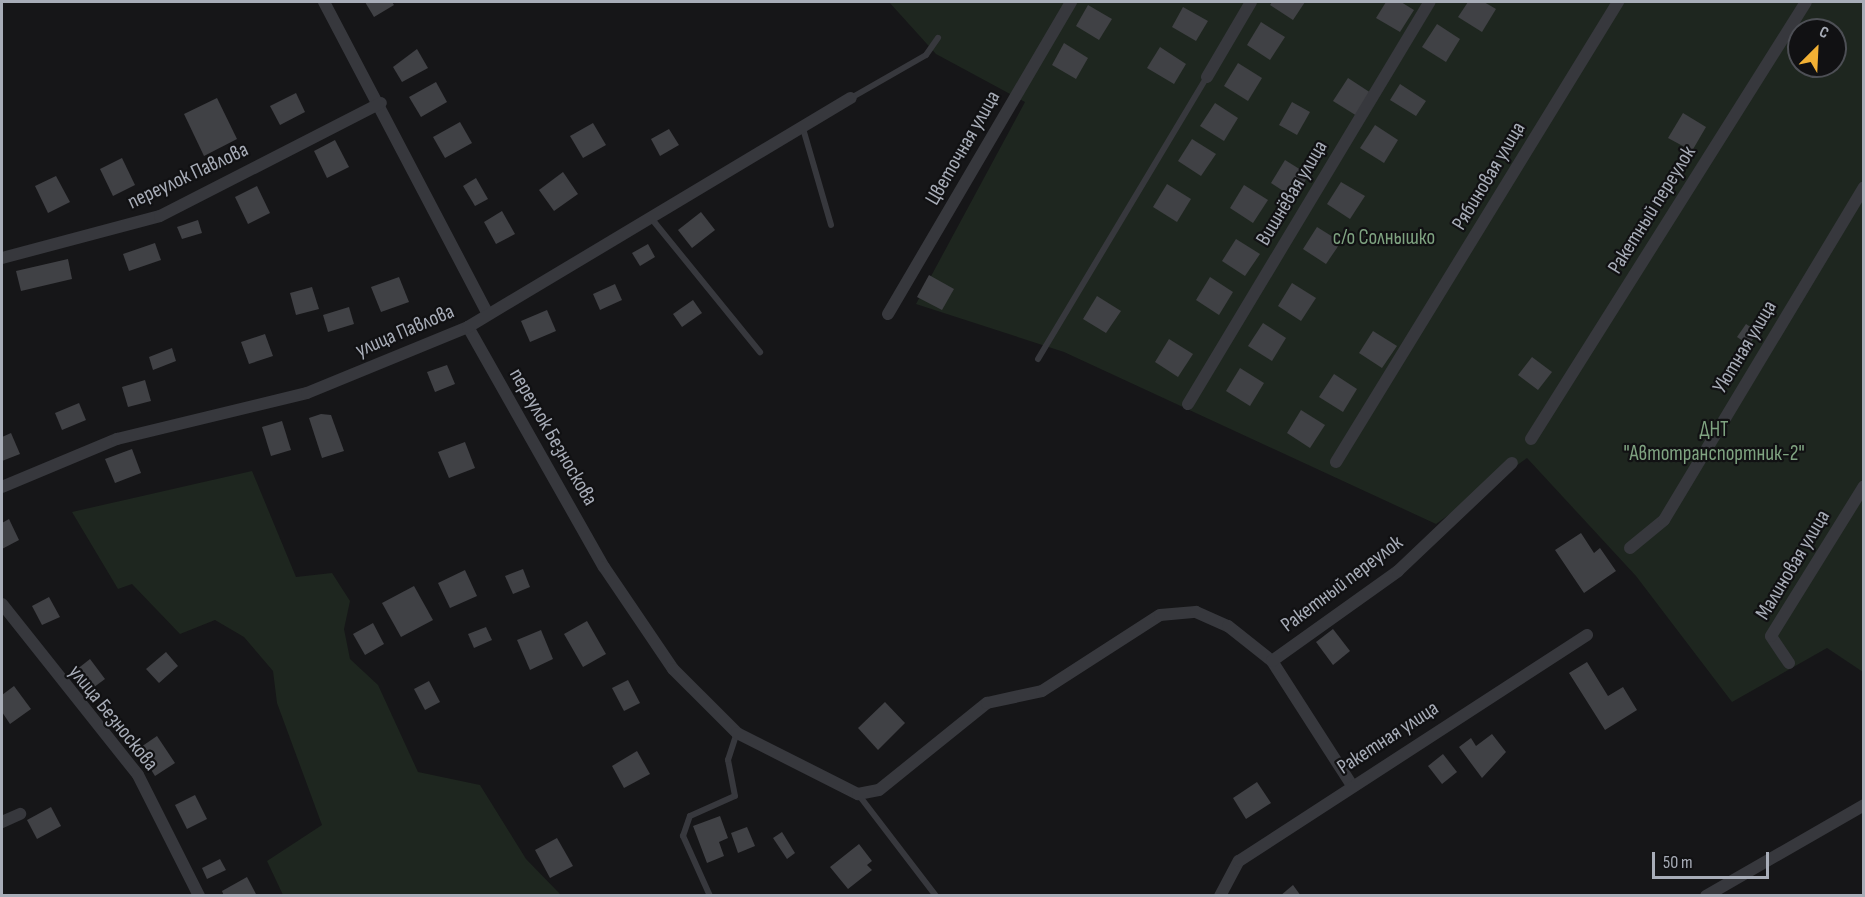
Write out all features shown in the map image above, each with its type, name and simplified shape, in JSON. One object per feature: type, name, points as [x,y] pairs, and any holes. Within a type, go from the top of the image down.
[{"type":"street","points":[[324,2],[381,103],[486,311]]},
{"type":"street","name":"Цветочная улица","points":[[888,314],[1071,2]]},
{"type":"street","points":[[1207,77],[1251,2]]},
{"type":"street","name":"Вишнёвая улица","points":[[1188,404],[1430,2]]},
{"type":"street","name":"Рябиновая улица","points":[[1336,462],[1618,2]]},
{"type":"street","name":"Ракетный переулок","points":[[1531,439],[1806,2]]},
{"type":"street","name":"улица Павлова","points":[[2,487],[117,439],[307,393],[468,327],[486,311],[802,124],[852,98]]},
{"type":"street","name":"переулок Павлова","points":[[2,258],[160,216],[381,103]]},
{"type":"street","name":"Уютная улица","points":[[1630,548],[1664,520],[1863,187]]},
{"type":"street","name":"переулок Безноскова","points":[[468,327],[604,567],[673,669],[737,733]]},
{"type":"street","name":"Ракетный переулок","points":[[1272,661],[1398,571],[1512,463]]},
{"type":"street","name":"Малиновая улица","points":[[1789,663],[1771,636],[1863,486]]},
{"type":"street","name":"улица Безноскова","points":[[2,604],[138,775],[199,896]]},
{"type":"street","name":"Ракетный переулок","points":[[858,794],[879,790],[987,703],[1042,691],[1160,615],[1196,612],[1228,626],[1272,661],[1351,784]]},
{"type":"street","name":"Ракетная улица","points":[[1226,894],[1239,861],[1351,784],[1587,635]]},
{"type":"street","points":[[737,733],[858,794]]},
{"type":"street","points":[[1706,896],[1863,805]]},
{"type":"street","points":[[2,822],[20,814]]},
{"type":"lane","points":[[852,98],[926,55],[938,38]]},
{"type":"lane","points":[[1038,359],[1207,77]]},
{"type":"lane","points":[[802,124],[831,225]]},
{"type":"lane","points":[[648,215],[760,352]]},
{"type":"lane","points":[[710,896],[683,836],[690,816],[735,796],[728,760],[737,733]]},
{"type":"lane","points":[[858,794],[936,896]]},
{"type":"green space","name":"с/о Солнышко","points":[[889,2],[1863,2],[1863,672],[1827,648],[1732,702],[1636,576],[1527,458],[1436,524],[1064,352],[916,304],[1025,102],[936,54]]},
{"type":"green space","points":[[252,471],[296,577],[332,573],[350,601],[344,629],[350,659],[378,685],[418,772],[480,785],[526,859],[561,895],[283,895],[267,861],[322,825],[277,703],[273,671],[244,637],[215,620],[180,634],[132,584],[118,589],[72,512]]},
{"type":"building","points":[[365,2],[392,2],[394,5],[374,17]]},
{"type":"building","points":[[1272,2],[1305,2],[1293,20],[1270,5]]},
{"type":"building","points":[[1386,2],[1401,2],[1414,10],[1400,32],[1376,18]]},
{"type":"building","points":[[1468,2],[1484,2],[1496,9],[1482,32],[1458,17]]},
{"type":"building","points":[[1088,5],[1112,19],[1099,40],[1076,26]]},
{"type":"building","points":[[1183,7],[1208,21],[1196,41],[1172,27]]},
{"type":"building","points":[[1261,22],[1285,37],[1270,60],[1247,45]]},
{"type":"building","points":[[1437,24],[1460,39],[1446,62],[1422,47]]},
{"type":"building","points":[[1064,43],[1088,58],[1076,79],[1052,65]]},
{"type":"building","points":[[1160,47],[1186,64],[1174,84],[1147,68]]},
{"type":"building","points":[[417,49],[428,68],[402,82],[393,67]]},
{"type":"building","points":[[1238,63],[1262,78],[1248,101],[1224,86]]},
{"type":"building","points":[[1348,78],[1371,93],[1357,116],[1333,101]]},
{"type":"building","points":[[436,82],[447,102],[421,117],[409,97]]},
{"type":"building","points":[[1400,84],[1426,101],[1416,116],[1390,100]]},
{"type":"building","points":[[296,93],[305,112],[280,125],[270,106]]},
{"type":"building","points":[[217,98],[237,139],[204,156],[184,114]]},
{"type":"building","points":[[1292,102],[1310,112],[1297,135],[1279,125]]},
{"type":"building","points":[[1215,103],[1238,118],[1224,141],[1200,126]]},
{"type":"building","points":[[1683,113],[1706,127],[1692,151],[1668,138]]},
{"type":"building","points":[[460,122],[472,143],[445,158],[433,137]]},
{"type":"building","points":[[593,123],[606,145],[583,158],[570,136]]},
{"type":"building","points":[[1375,125],[1398,140],[1384,163],[1360,148]]},
{"type":"building","points":[[669,129],[679,145],[660,156],[651,139]]},
{"type":"building","points":[[1192,139],[1216,154],[1201,176],[1178,161]]},
{"type":"building","points":[[335,140],[349,167],[327,178],[314,151]]},
{"type":"building","points":[[122,158],[135,185],[113,196],[100,169]]},
{"type":"building","points":[[1285,160],[1309,175],[1294,198],[1271,183]]},
{"type":"building","points":[[563,172],[578,194],[554,211],[539,190]]},
{"type":"building","points":[[56,176],[70,202],[48,213],[35,186]]},
{"type":"building","points":[[476,178],[488,199],[475,206],[463,186]]},
{"type":"building","points":[[1341,182],[1365,196],[1350,219],[1327,204]]},
{"type":"building","points":[[1167,184],[1191,199],[1177,222],[1153,207]]},
{"type":"building","points":[[1244,185],[1268,200],[1253,223],[1230,208]]},
{"type":"building","points":[[257,186],[270,213],[248,224],[235,197]]},
{"type":"building","points":[[502,211],[515,234],[496,244],[484,222]]},
{"type":"building","points":[[701,212],[715,230],[692,248],[678,230]]},
{"type":"building","points":[[198,220],[202,233],[182,239],[177,227]]},
{"type":"building","points":[[1317,227],[1341,242],[1326,264],[1303,249]]},
{"type":"building","points":[[1236,239],[1260,254],[1245,276],[1222,261]]},
{"type":"building","points":[[155,243],[161,260],[129,271],[123,254]]},
{"type":"building","points":[[648,244],[655,257],[640,266],[632,253]]},
{"type":"building","points":[[68,259],[72,279],[21,291],[16,271]]},
{"type":"building","points":[[929,275],[954,289],[942,310],[917,297]]},
{"type":"building","points":[[399,277],[409,302],[381,312],[371,287]]},
{"type":"building","points":[[1210,277],[1233,292],[1219,315],[1196,300]]},
{"type":"building","points":[[1292,283],[1316,298],[1301,321],[1278,306]]},
{"type":"building","points":[[615,284],[622,300],[600,310],[593,294]]},
{"type":"building","points":[[312,287],[319,309],[296,315],[290,293]]},
{"type":"building","points":[[1097,296],[1121,311],[1106,333],[1083,319]]},
{"type":"building","points":[[693,300],[702,313],[682,327],[673,314]]},
{"type":"building","points":[[349,307],[354,324],[328,332],[323,315]]},
{"type":"building","points":[[547,310],[556,331],[530,342],[521,321]]},
{"type":"building","points":[[1263,323],[1286,338],[1272,361],[1248,346]]},
{"type":"building","points":[[1746,324],[1758,332],[1749,345],[1737,337]]},
{"type":"building","points":[[1373,331],[1397,346],[1382,368],[1359,353]]},
{"type":"building","points":[[265,334],[273,356],[249,364],[241,342]]},
{"type":"building","points":[[1169,339],[1193,354],[1178,377],[1155,362]]},
{"type":"building","points":[[172,348],[176,361],[153,370],[149,357]]},
{"type":"building","points":[[1532,357],[1552,372],[1538,390],[1518,375]]},
{"type":"building","points":[[447,365],[455,384],[435,392],[427,372]]},
{"type":"building","points":[[1240,368],[1264,383],[1250,406],[1226,391]]},
{"type":"building","points":[[1334,374],[1357,389],[1343,412],[1319,397]]},
{"type":"building","points":[[145,380],[151,401],[128,407],[122,387]]},
{"type":"building","points":[[79,403],[86,420],[62,430],[55,413]]},
{"type":"building","points":[[1301,410],[1325,425],[1310,448],[1287,433]]},
{"type":"building","points":[[321,414],[331,415],[344,451],[322,458],[309,418]]},
{"type":"building","points":[[282,421],[291,450],[271,456],[262,427]]},
{"type":"building","points":[[11,433],[20,454],[2,461],[2,437]]},
{"type":"building","points":[[465,442],[475,468],[449,478],[438,452]]},
{"type":"building","points":[[132,449],[141,473],[115,483],[105,459]]},
{"type":"building","points":[[9,519],[19,540],[2,549],[2,523]]},
{"type":"building","points":[[1581,533],[1594,553],[1600,548],[1616,571],[1584,593],[1555,550]]},
{"type":"building","points":[[523,569],[530,587],[513,594],[505,576]]},
{"type":"building","points":[[465,570],[477,596],[450,608],[438,583]]},
{"type":"building","points":[[414,586],[433,620],[401,637],[382,603]]},
{"type":"building","points":[[49,597],[60,617],[42,625],[32,606]]},
{"type":"building","points":[[587,621],[606,654],[583,667],[564,634]]},
{"type":"building","points":[[373,623],[384,644],[365,655],[353,634]]},
{"type":"building","points":[[486,627],[492,640],[474,648],[468,634]]},
{"type":"building","points":[[1333,629],[1350,651],[1333,665],[1316,642]]},
{"type":"building","points":[[541,630],[553,659],[530,670],[517,640]]},
{"type":"building","points":[[166,652],[178,666],[159,683],[146,669]]},
{"type":"building","points":[[90,659],[105,679],[86,693],[71,674]]},
{"type":"building","points":[[1587,662],[1608,696],[1623,687],[1637,710],[1605,730],[1569,673]]},
{"type":"building","points":[[628,680],[640,703],[624,711],[612,688]]},
{"type":"building","points":[[429,681],[440,702],[425,710],[414,689]]},
{"type":"building","points":[[14,686],[31,709],[10,724],[2,712],[2,695]]},
{"type":"building","points":[[885,702],[905,723],[878,750],[858,728]]},
{"type":"building","points":[[1492,734],[1506,752],[1482,778],[1459,747],[1471,738],[1476,746]]},
{"type":"building","points":[[157,736],[175,763],[155,776],[138,749]]},
{"type":"building","points":[[637,751],[650,774],[624,788],[612,766]]},
{"type":"building","points":[[1443,754],[1457,772],[1442,784],[1428,766]]},
{"type":"building","points":[[1257,782],[1271,803],[1246,819],[1233,798]]},
{"type":"building","points":[[195,795],[207,819],[187,829],[175,805]]},
{"type":"building","points":[[51,807],[61,826],[37,839],[27,820]]},
{"type":"building","points":[[720,816],[728,838],[719,842],[724,856],[707,863],[693,826]]},
{"type":"building","points":[[747,827],[755,846],[738,853],[731,833]]},
{"type":"building","points":[[782,832],[795,853],[787,859],[773,838]]},
{"type":"building","points":[[557,838],[573,866],[550,878],[535,850]]},
{"type":"building","points":[[859,844],[872,861],[867,865],[872,870],[848,889],[830,867]]},
{"type":"building","points":[[220,859],[226,870],[207,879],[202,868]]},
{"type":"building","points":[[247,877],[257,896],[224,896],[222,891]]},
{"type":"building","points":[[1293,885],[1301,896],[1280,896]]},
{"type":"park label","name":"ДНТ \"Автотранспортник-2\"","points":[[1714,442]]}]
